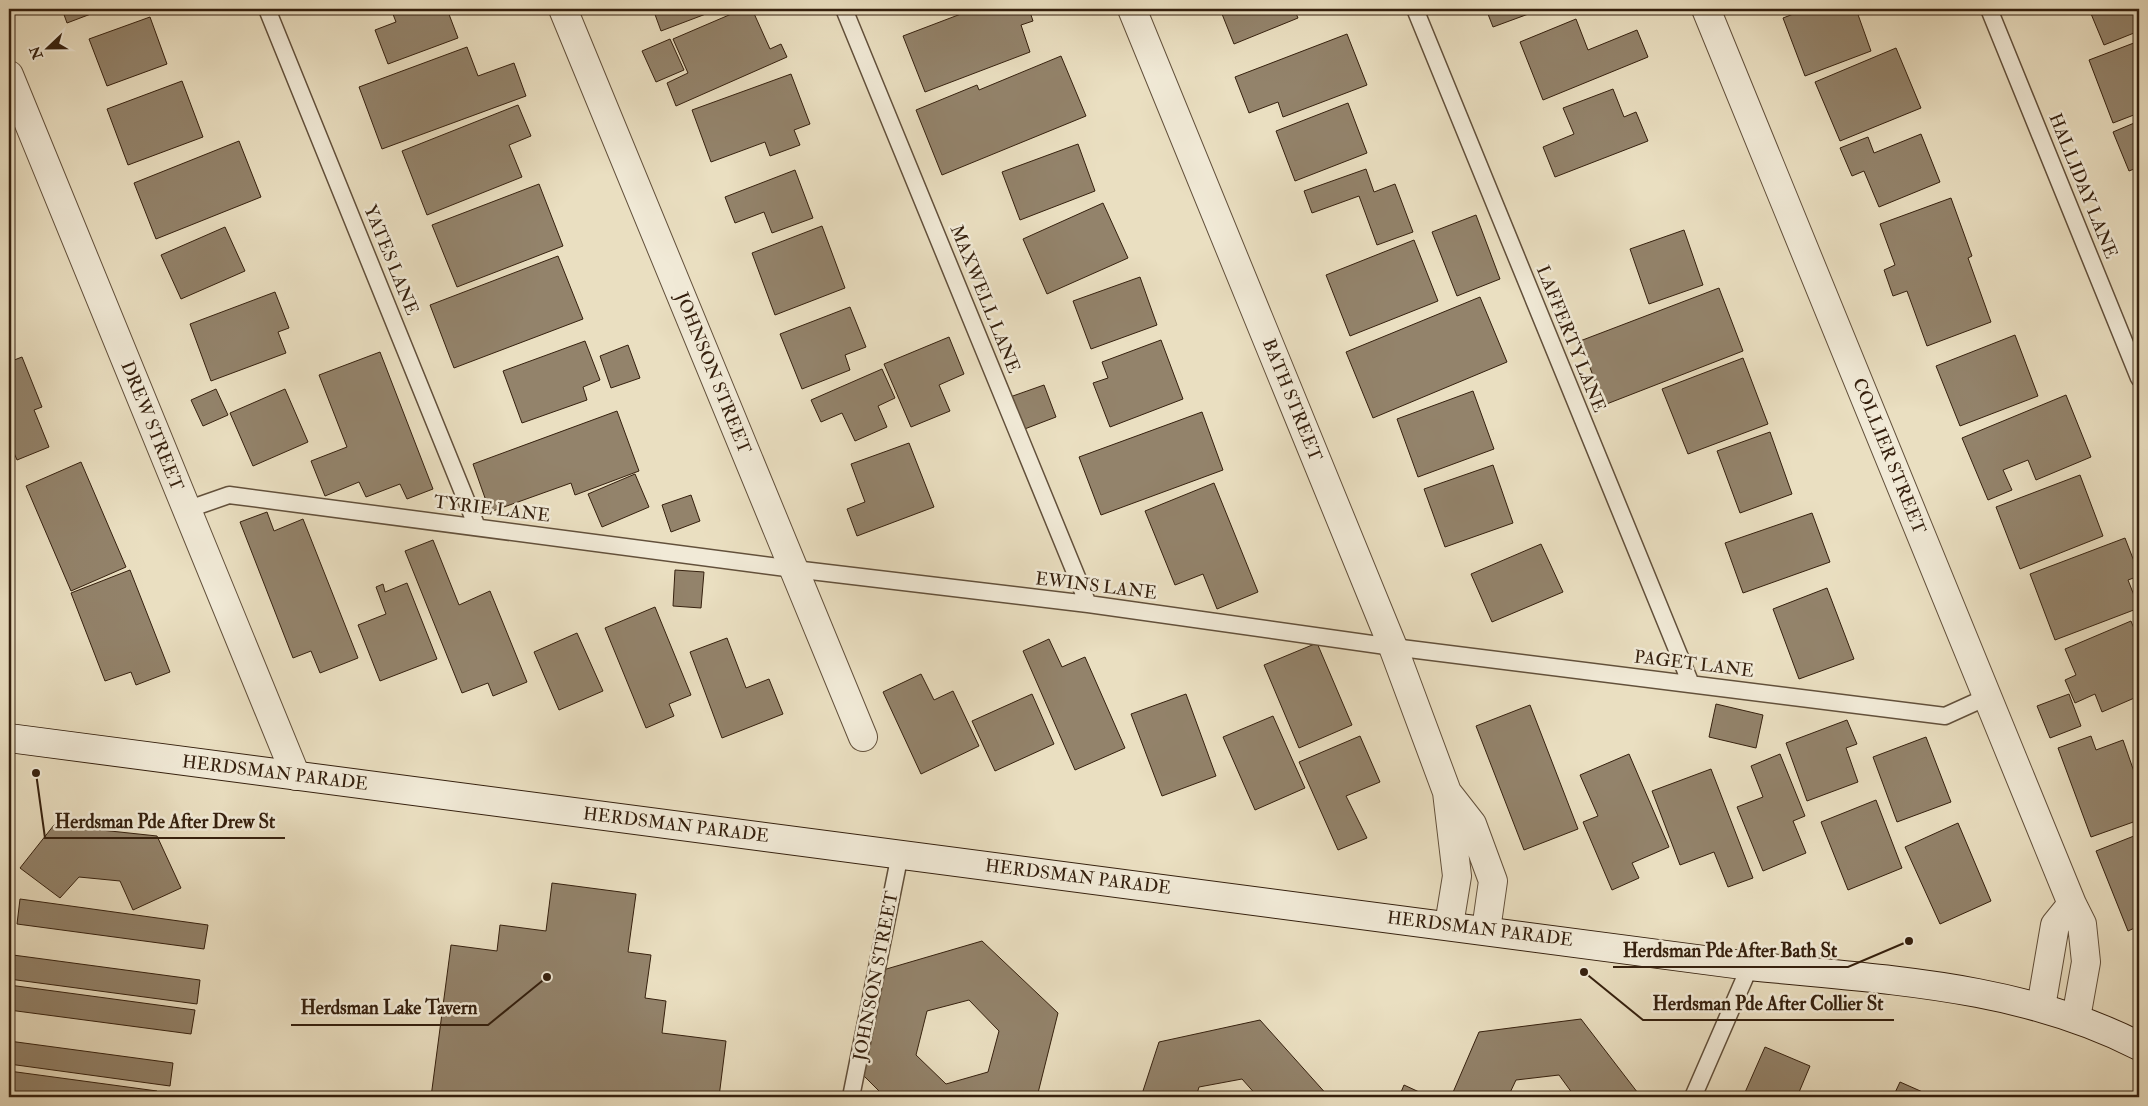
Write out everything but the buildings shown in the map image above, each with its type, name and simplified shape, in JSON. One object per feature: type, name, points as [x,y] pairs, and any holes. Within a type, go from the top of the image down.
[{"type":"street","name":"JOHNSON STREET","points":[[563,9],[863,737]]},
{"type":"street","name":"BATH STREET","points":[[1132,9],[1393,647],[1447,792],[1457,876],[1448,925]]},
{"type":"street","name":"COLLIER STREET","points":[[1706,9],[1987,698],[2082,924],[2086,962],[2076,1018]]},
{"type":"street","name":"DREW STREET","points":[[9,75],[296,776]]},
{"type":"street","name":"HERDSMAN PARADE","points":[[9,738],[1750,966],[1966,990],[2041,1007],[2076,1018],[2108,1030],[2139,1046]]},
{"type":"street","name":"BATH STREET","points":[[1447,792],[1472,824],[1493,881],[1486,930]]},
{"type":"street","points":[[2041,1007],[2055,926],[2072,904]]},
{"type":"lane","name":"YATES LANE","points":[[267,9],[477,527]]},
{"type":"lane","name":"MAXWELL LANE","points":[[844,9],[1088,604]]},
{"type":"lane","name":"LAFFERTY LANE","points":[[1415,9],[1691,684]]},
{"type":"lane","name":"HALLIDAY LANE","points":[[1989,9],[2139,378]]},
{"type":"lane","name":"TYRIE LANE","points":[[186,510],[228,495],[794,569]]},
{"type":"lane","name":"EWINS LANE","points":[[794,569],[1088,604],[1393,647]]},
{"type":"lane","name":"PAGET LANE","points":[[1393,647],[1945,716],[1987,698]]},
{"type":"lane","name":"JOHNSON STREET","points":[[851,1097],[900,854]]},
{"type":"lane","points":[[1693,1097],[1750,966]]},
{"type":"place","name":"Herdsman Pde After Drew St","points":[[36,773]]},
{"type":"place","name":"Herdsman Pde After Bath St","points":[[1909,941]]},
{"type":"place","name":"Herdsman Pde After Collier St","points":[[1584,972]]},
{"type":"place","name":"Herdsman Lake Tavern","points":[[547,977]]}]
